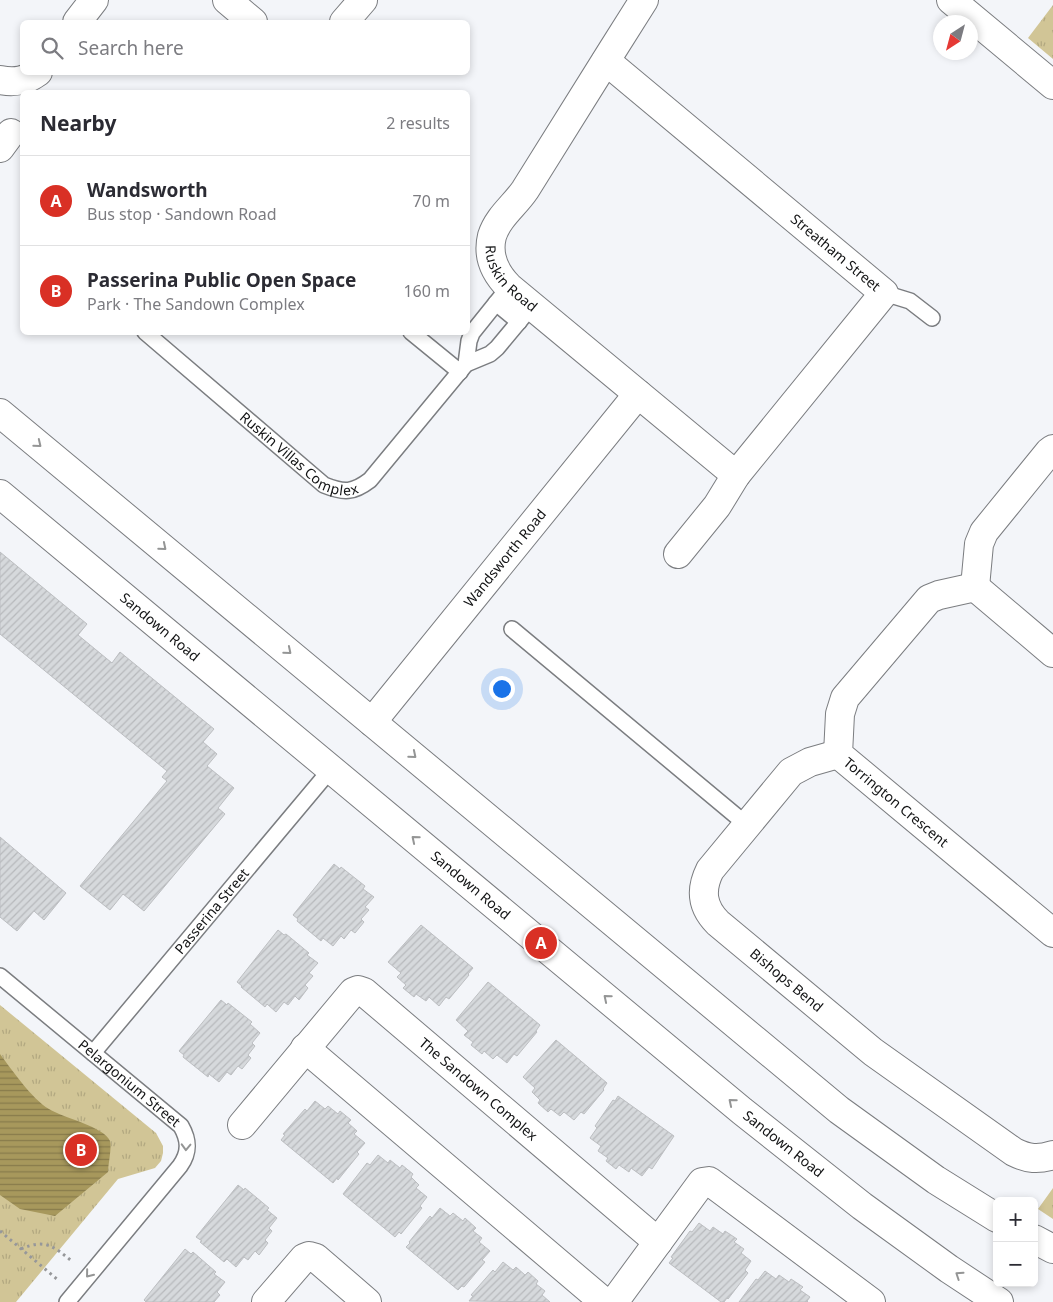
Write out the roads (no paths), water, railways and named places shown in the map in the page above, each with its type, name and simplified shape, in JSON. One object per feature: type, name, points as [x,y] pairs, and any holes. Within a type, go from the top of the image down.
[{"type":"street","points":[[79,20],[94,0]]},
{"type":"street","points":[[227,0],[250,20]]},
{"type":"street","points":[[346,20],[363,0]]},
{"type":"street","name":"Ruskin Road","points":[[644,0],[522,194],[497,224],[490,245],[491,256],[503,295],[525,314],[638,394],[736,475]]},
{"type":"street","points":[[951,0],[1053,85]]},
{"type":"street","name":"Streatham Street","points":[[606,61],[884,293],[736,475],[717,506],[678,554]]},
{"type":"street","points":[[0,80],[9,82],[21,81],[32,75]]},
{"type":"street","name":"Wandsworth Road","points":[[372,722],[638,394]]},
{"type":"street","points":[[0,412],[839,1110],[936,1180],[993,1216]]},
{"type":"street","points":[[1053,449],[1048,452],[984,532],[979,544],[974,588],[1053,653]]},
{"type":"street","name":"Sandown Road","points":[[0,494],[735,1105],[862,1206],[949,1269],[999,1302]]},
{"type":"street","name":"Torrington Crescent","points":[[974,588],[939,595],[929,599],[844,698],[840,714],[838,754],[1053,933]]},
{"type":"street","name":"Bishops Bend","points":[[838,754],[810,762],[791,772],[710,870],[703,889],[704,899],[711,916],[873,1052],[1014,1152],[1033,1159],[1053,1155]]},
{"type":"street","name":"The Sandown Complex","points":[[242,1125],[353,992],[358,990],[364,992],[658,1242]]},
{"type":"street","points":[[305,1048],[604,1302]]},
{"type":"street","points":[[614,1302],[702,1182],[709,1181],[871,1302]]},
{"type":"street","points":[[1038,1241],[1053,1249]]},
{"type":"street","points":[[266,1302],[304,1258],[310,1256],[316,1258],[367,1302]]},
{"type":"lane","points":[[884,293],[910,300],[932,318]]},
{"type":"lane","points":[[415,335],[463,368],[472,333],[503,295]]},
{"type":"lane","name":"Ruskin Villas Complex","points":[[148,335],[324,486],[348,491],[359,489],[370,480],[463,368],[490,354],[497,348],[525,314]]},
{"type":"lane","points":[[512,629],[747,825]]},
{"type":"lane","name":"Passerina Street","points":[[93,1053],[331,769]]},
{"type":"lane","name":"Pelargonium Street","points":[[0,976],[180,1126],[188,1143],[180,1166],[70,1297]]},
{"type":"place","name":"Wandsworth","points":[[541,943]]},
{"type":"place","name":"Passerina Public Open Space","points":[[81,1150]]}]
